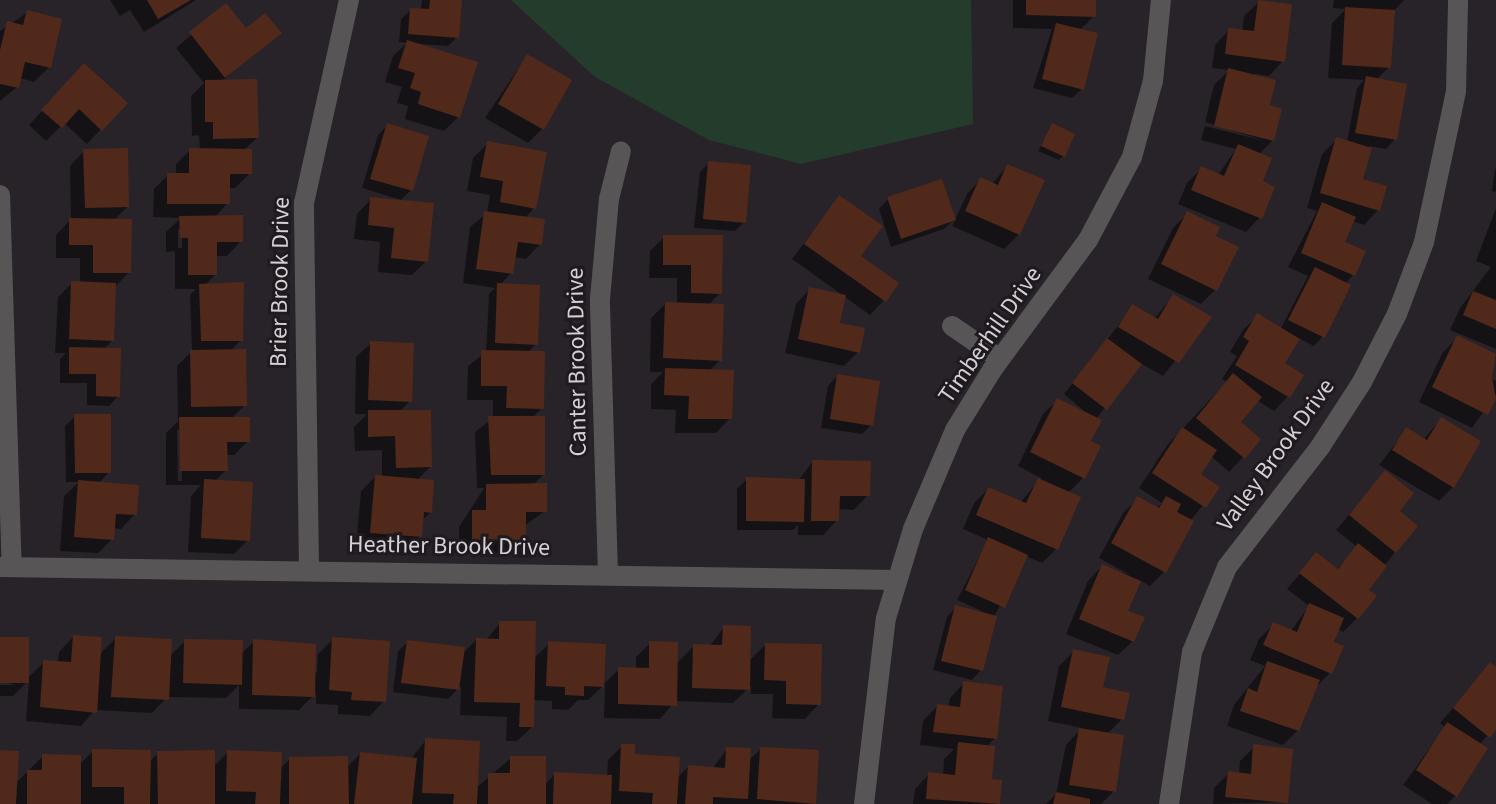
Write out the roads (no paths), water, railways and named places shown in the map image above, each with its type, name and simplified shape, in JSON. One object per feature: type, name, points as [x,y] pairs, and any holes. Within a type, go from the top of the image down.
[{"type":"street","name":"Brier Brook Drive","points":[[309,569],[304,203],[349,0]]},
{"type":"street","name":"Timberhill Drive","points":[[864,804],[878,665],[897,580],[932,478],[1000,359],[1088,240],[1132,157],[1153,81],[1161,0]]},
{"type":"street","name":"Valley Brook Drive","points":[[1169,804],[1192,652],[1227,567],[1320,447],[1362,382],[1397,314],[1424,242],[1456,91],[1458,0]]},
{"type":"street","name":"Canter Brook Drive","points":[[608,575],[600,299],[609,199],[621,151]]},
{"type":"street","points":[[0,195],[6,567]]},
{"type":"street","points":[[952,326],[1000,359]]},
{"type":"street","name":"Heather Brook Drive","points":[[6,567],[309,569],[897,580]]}]
